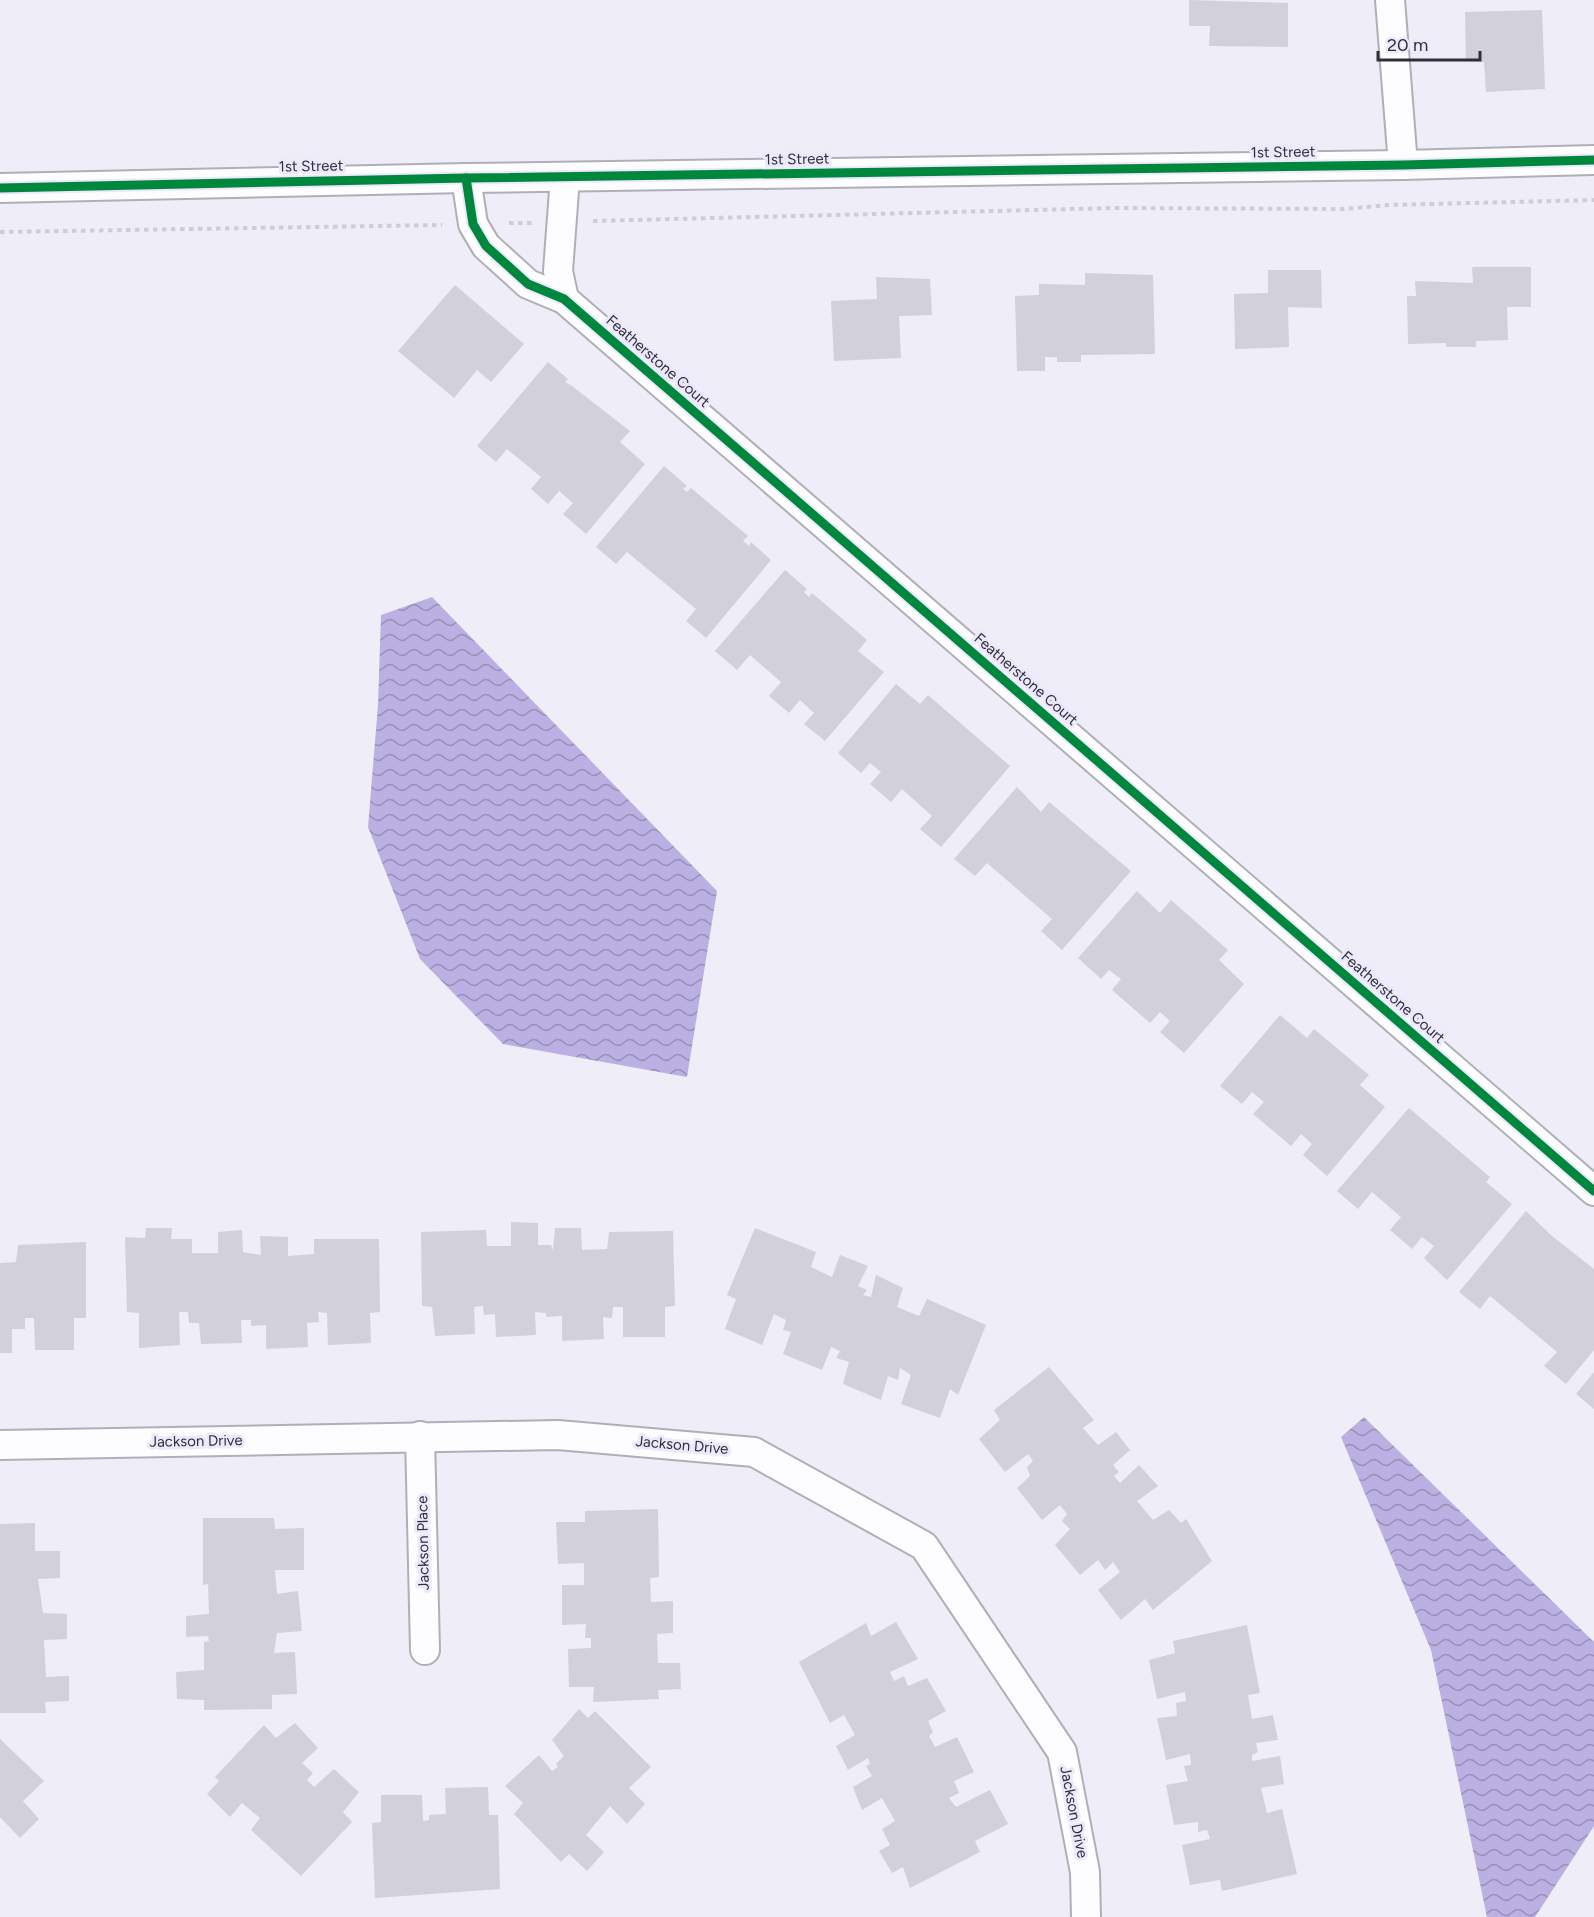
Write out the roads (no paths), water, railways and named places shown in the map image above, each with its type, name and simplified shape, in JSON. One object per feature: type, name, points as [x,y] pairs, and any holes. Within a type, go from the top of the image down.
[{"type":"street","points":[[1390,0],[1403,165]]},
{"type":"street","name":"1st Street","points":[[0,188],[466,178],[1403,165],[1594,160]]},
{"type":"street","points":[[564,299],[558,271],[565,177]]},
{"type":"street","name":"Featherstone Court","points":[[466,178],[473,224],[486,246],[528,284],[564,299],[1594,1191]]},
{"type":"street","name":"Jackson Drive","points":[[0,1445],[558,1435],[754,1452],[924,1546],[1062,1752],[1085,1872],[1086,1917]]},
{"type":"street","name":"Jackson Place","points":[[420,1437],[425,1650]]},
{"type":"water","points":[[432,597],[717,891],[687,1077],[503,1044],[420,959],[368,827],[378,705],[381,615]]},
{"type":"water","points":[[1364,1417],[1594,1642],[1594,1826],[1535,1917],[1487,1917],[1431,1650],[1341,1437]]}]
